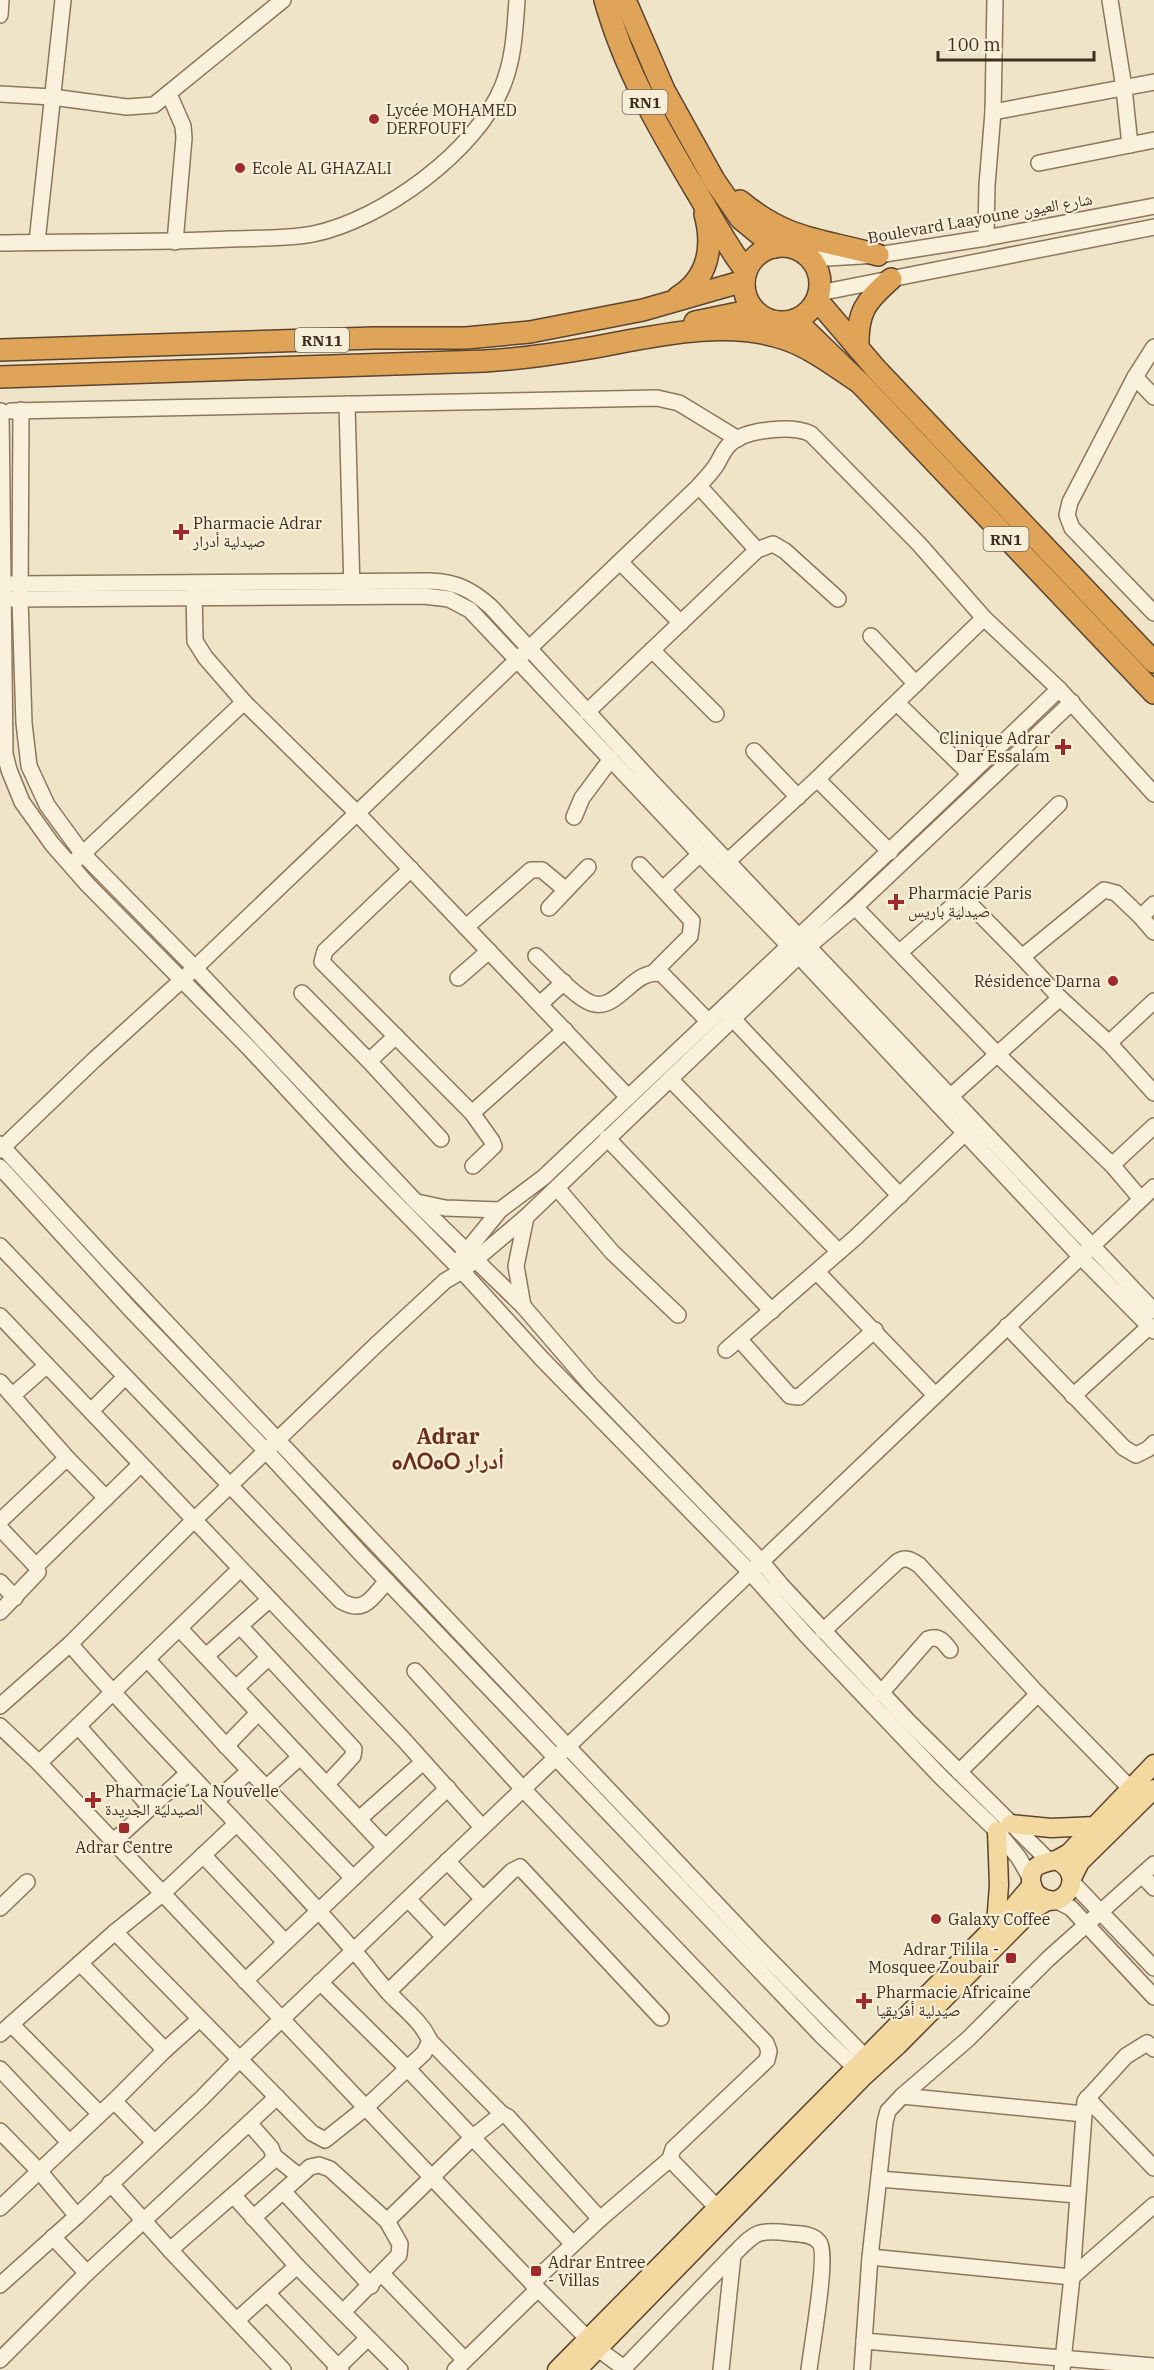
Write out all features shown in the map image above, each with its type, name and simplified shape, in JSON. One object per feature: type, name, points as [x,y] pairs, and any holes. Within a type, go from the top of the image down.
[{"type":"highway","name":"RN1","points":[[605,0],[633,76],[665,139],[735,256],[745,276],[746,297],[753,310]]},
{"type":"highway","name":"RN1","points":[[625,0],[664,90],[714,180],[741,219],[775,247],[794,248],[810,259]]},
{"type":"highway","points":[[714,180],[762,218],[785,231],[807,239],[878,255]]},
{"type":"highway","points":[[668,303],[686,292],[704,270],[707,262],[710,238],[700,197]]},
{"type":"highway","points":[[745,276],[753,260],[762,251],[775,247]]},
{"type":"highway","points":[[753,310],[765,319],[780,322],[795,320],[808,312],[818,296],[820,281],[817,269],[810,259]]},
{"type":"highway","name":"RN11","points":[[0,350],[374,338],[466,338],[540,330],[668,303],[745,276]]},
{"type":"highway","points":[[858,348],[858,332],[863,308],[891,279]]},
{"type":"highway","name":"RN1","points":[[818,296],[858,348],[1154,662]]},
{"type":"highway","name":"RN11","points":[[0,377],[526,358],[650,337],[693,322],[753,310]]},
{"type":"highway","name":"RN1","points":[[795,320],[860,383],[1154,693]]},
{"type":"highway","points":[[650,337],[732,329],[770,334],[788,339],[860,383]]},
{"type":"main road","points":[[557,2370],[593,2344],[865,2067],[996,1925],[1031,1882],[1036,1867],[1069,1853],[1154,1764]]},
{"type":"main road","points":[[865,2067],[1032,1910],[1066,1894],[1080,1862],[1154,1790]]},
{"type":"main road","points":[[996,1925],[1004,1828],[1096,1826]]},
{"type":"main road","points":[[1051,1860],[1066,1866],[1072,1880]]},
{"type":"main road","points":[[1031,1882],[1038,1896],[1052,1900]]},
{"type":"main road","points":[[577,2370],[593,2344]]},
{"type":"street","points":[[0,15],[2,0]]},
{"type":"street","points":[[37,242],[63,0]]},
{"type":"street","points":[[0,94],[52,97],[127,107],[154,105],[283,0]]},
{"type":"street","points":[[0,243],[175,242],[313,234],[363,215],[393,200],[424,179],[449,159],[473,133],[504,84],[511,57],[517,0]]},
{"type":"street","points":[[986,238],[987,185],[993,112],[995,0]]},
{"type":"street","points":[[1110,0],[1124,88],[1130,145]]},
{"type":"street","points":[[993,112],[1154,82]]},
{"type":"street","points":[[169,94],[183,126],[175,242]]},
{"type":"street","points":[[1040,163],[1154,140]]},
{"type":"street","name":"Boulevard Laayoune شارع العيون","points":[[810,259],[878,255],[986,238],[1154,206]]},
{"type":"street","points":[[818,296],[891,279],[1154,227]]},
{"type":"street","points":[[1154,347],[1135,377],[1070,501],[1067,515],[1072,528],[1154,613]]},
{"type":"street","points":[[1135,377],[1154,397]]},
{"type":"street","points":[[738,438],[679,403],[657,398],[1,411],[1,592],[5,754],[22,802],[88,885],[183,979],[459,1267],[542,1359],[750,1572],[891,1725],[1004,1828],[1051,1860]]},
{"type":"street","points":[[347,404],[352,589]]},
{"type":"street","points":[[21,410],[20,592],[24,723],[29,766],[47,805],[82,853],[195,968],[416,1202],[523,1305],[591,1385],[761,1561],[823,1631],[958,1772],[1004,1828],[1031,1882]]},
{"type":"street","points":[[865,2067],[763,1953],[1,1147],[195,968],[620,562],[699,486],[728,445],[738,438],[785,429],[796,429],[812,434],[919,544],[984,618],[1072,702],[1154,794]]},
{"type":"street","points":[[699,486],[757,550]]},
{"type":"street","points":[[587,712],[757,550],[773,544],[786,551],[838,599]]},
{"type":"street","points":[[620,562],[681,623]]},
{"type":"street","points":[[1,592],[409,589],[443,582],[468,588],[492,607],[524,654],[610,759],[700,854],[799,945],[951,1096],[1154,1311]]},
{"type":"street","points":[[194,590],[194,631],[198,649],[244,702],[357,813],[628,1097]]},
{"type":"street","points":[[728,861],[984,618]]},
{"type":"street","points":[[871,636],[916,684]]},
{"type":"street","points":[[652,650],[716,714]]},
{"type":"street","points":[[524,654],[587,712],[728,861],[965,1134],[1152,1329],[1073,1396]]},
{"type":"street","points":[[0,1706],[70,1644],[266,1451],[470,1256],[526,1217],[734,1020],[799,945],[890,852],[1059,689]]},
{"type":"street","points":[[71,865],[244,702]]},
{"type":"street","points":[[470,1256],[500,1210],[544,1177],[708,1021],[799,945],[855,907],[1072,702]]},
{"type":"street","points":[[897,703],[970,774]]},
{"type":"street","points":[[754,751],[798,797]]},
{"type":"street","points":[[574,818],[582,798],[610,759]]},
{"type":"street","points":[[817,779],[890,852]]},
{"type":"street","points":[[900,952],[963,897],[1059,804]]},
{"type":"street","points":[[663,889],[700,854]]},
{"type":"street","points":[[536,956],[585,1001],[598,1005],[609,1004],[644,975],[654,972],[690,936],[692,921],[640,865]]},
{"type":"street","points":[[549,908],[588,867]]},
{"type":"street","points":[[411,869],[325,951],[322,962],[472,1113],[494,1146],[473,1166]]},
{"type":"street","points":[[466,927],[531,870],[542,870],[566,890]]},
{"type":"street","points":[[1022,957],[1104,890],[1116,893],[1154,932]]},
{"type":"street","points":[[963,897],[1060,998],[1109,1044],[1154,1093]]},
{"type":"street","points":[[1141,917],[1154,904]]},
{"type":"street","points":[[855,907],[998,1054],[1112,1166],[1141,1200]]},
{"type":"street","points":[[458,978],[489,951]]},
{"type":"street","points":[[654,972],[662,974],[708,1021]]},
{"type":"street","points":[[540,1004],[564,982]]},
{"type":"street","points":[[302,993],[441,1139]]},
{"type":"street","points":[[951,1096],[1060,998]]},
{"type":"street","points":[[1109,1044],[1154,1002]]},
{"type":"street","points":[[734,1020],[900,1196]]},
{"type":"street","points":[[472,1113],[565,1030]]},
{"type":"street","points":[[369,1061],[396,1036]]},
{"type":"street","points":[[670,1079],[839,1252]]},
{"type":"street","points":[[1112,1166],[1154,1126]]},
{"type":"street","points":[[726,1350],[817,1272],[965,1134]]},
{"type":"street","points":[[608,1138],[772,1311]]},
{"type":"street","points":[[0,1167],[131,1310],[554,1757],[865,2067]]},
{"type":"street","points":[[0,2285],[78,2216],[554,1757],[1154,1187]]},
{"type":"street","points":[[557,1188],[612,1252],[678,1315]]},
{"type":"street","points":[[416,1202],[445,1208],[500,1210]]},
{"type":"street","points":[[523,1305],[516,1266],[526,1217]]},
{"type":"street","points":[[0,1246],[341,1601],[357,1608],[364,1605],[387,1581]]},
{"type":"street","points":[[817,1272],[935,1395]]},
{"type":"street","points":[[0,1316],[448,1788],[482,1827]]},
{"type":"street","points":[[1007,1326],[1130,1453],[1136,1455],[1154,1443]]},
{"type":"street","points":[[740,1340],[790,1396],[799,1397],[875,1330]]},
{"type":"street","points":[[13,1395],[46,1366]]},
{"type":"street","points":[[91,1411],[125,1377]]},
{"type":"street","points":[[0,1382],[67,1458],[106,1498]]},
{"type":"street","points":[[0,1521],[67,1458]]},
{"type":"street","points":[[36,1566],[141,1464]]},
{"type":"street","points":[[0,1528],[36,1566],[37,1575],[0,1612]]},
{"type":"street","points":[[823,1631],[897,1562],[901,1559],[910,1559],[919,1565],[1038,1694],[1130,1788]]},
{"type":"street","points":[[39,1764],[240,1569]]},
{"type":"street","points":[[0,1582],[15,1598]]},
{"type":"street","points":[[206,1656],[269,1600]]},
{"type":"street","points":[[240,1626],[354,1749],[353,1756],[327,1784]]},
{"type":"street","points":[[180,1629],[385,1847]]},
{"type":"street","points":[[881,1693],[928,1639],[934,1637],[943,1640],[950,1650]]},
{"type":"street","points":[[70,1644],[112,1693],[318,1911],[388,1992],[424,2028],[430,2041],[502,2114],[508,2117],[600,2219]]},
{"type":"street","points":[[236,1688],[268,1658]]},
{"type":"street","points":[[147,1659],[249,1771],[353,1878]]},
{"type":"street","points":[[382,2274],[460,2365],[573,2244],[670,2159],[673,2150],[767,2060],[769,2051],[766,2043],[522,1788],[415,1671]]},
{"type":"street","points":[[958,1772],[1038,1694]]},
{"type":"street","points":[[226,1746],[258,1713]]},
{"type":"street","points":[[0,1726],[39,1764],[364,2109],[535,2286],[593,2344],[623,2369],[733,2255],[751,2238],[765,2230],[811,2236],[820,2243],[823,2259],[809,2370]]},
{"type":"street","points":[[78,1726],[150,1807]]},
{"type":"street","points":[[267,1787],[300,1757]]},
{"type":"street","points":[[359,1819],[423,1762]]},
{"type":"street","points":[[216,1801],[249,1771]]},
{"type":"street","points":[[113,1842],[188,1774]]},
{"type":"street","points":[[245,1981],[448,1788]]},
{"type":"street","points":[[99,2113],[6,2029],[115,1932],[162,1894],[236,1824]]},
{"type":"street","points":[[203,1855],[285,1942]]},
{"type":"street","points":[[447,1861],[483,1899]]},
{"type":"street","points":[[862,2370],[870,2257],[886,2115],[902,2096],[968,2039],[1024,1982],[1154,1864]]},
{"type":"street","points":[[388,1992],[515,1868],[522,1868],[661,2018]]},
{"type":"street","points":[[1142,1875],[1154,1888]]},
{"type":"street","points":[[1072,1880],[1099,1912],[1154,1968]]},
{"type":"street","points":[[0,1908],[27,1882]]},
{"type":"street","points":[[408,1899],[444,1937]]},
{"type":"street","points":[[1052,1900],[1071,1908],[1154,1997]]},
{"type":"street","points":[[115,1932],[321,2140],[325,2140],[364,2109],[424,2053],[430,2041]]},
{"type":"street","points":[[80,1963],[165,2050]]},
{"type":"street","points":[[320,1982],[473,2137],[573,2244]]},
{"type":"street","points":[[0,2208],[194,2024]]},
{"type":"street","points":[[1062,2363],[1072,2277],[1085,2106],[1135,2050],[1147,2043],[1154,2049]]},
{"type":"street","points":[[0,2069],[69,2142]]},
{"type":"street","points":[[902,2096],[1085,2106],[1154,2168]]},
{"type":"street","points":[[0,2360],[87,2273],[277,2097]]},
{"type":"street","points":[[114,2101],[154,2142]]},
{"type":"street","points":[[387,2220],[473,2137],[502,2114]]},
{"type":"street","points":[[249,2123],[271,2148],[274,2156],[299,2176]]},
{"type":"street","points":[[1,2134],[40,2172],[78,2216]]},
{"type":"street","points":[[170,2250],[234,2196],[270,2163],[274,2156]]},
{"type":"street","points":[[670,2159],[722,2213]]},
{"type":"street","points":[[253,2218],[310,2167],[326,2166],[387,2220],[400,2244],[401,2251],[371,2286],[343,2312]]},
{"type":"street","points":[[879,2179],[1077,2195]]},
{"type":"street","points":[[110,2183],[283,2370]]},
{"type":"street","points":[[283,2191],[371,2286]]},
{"type":"street","points":[[234,2196],[297,2266],[400,2370]]},
{"type":"street","points":[[870,2257],[1072,2277],[1154,2205]]},
{"type":"street","points":[[53,2237],[87,2273]]},
{"type":"street","points":[[721,2370],[733,2255]]},
{"type":"street","points":[[237,2320],[297,2266]]},
{"type":"street","points":[[267,2294],[338,2369],[368,2338]]},
{"type":"street","points":[[864,2341],[1062,2363],[1154,2366]]},
{"type":"place","name":"Lycée MOHAMED DERFOUFI","points":[[374,119]]},
{"type":"place","name":"Ecole AL GHAZALI","points":[[240,168]]},
{"type":"place","name":"Pharmacie Adrar صيدلية أدرار","points":[[181,532]]},
{"type":"place","name":"Clinique Adrar Dar Essalam","points":[[1063,747]]},
{"type":"place","name":"Pharmacie Paris صيدلية باريس","points":[[896,902]]},
{"type":"place","name":"Résidence Darna","points":[[1113,981]]},
{"type":"place","name":"Pharmacie La Nouvelle الصيدلية الجديدة","points":[[93,1800]]},
{"type":"place","name":"Adrar Centre","points":[[124,1828]]},
{"type":"place","name":"Galaxy Coffee","points":[[936,1919]]},
{"type":"place","name":"Adrar Tilila - Mosquee Zoubair","points":[[1011,1958]]},
{"type":"place","name":"Pharmacie Africaine صيدلية أفريقيا","points":[[864,2001]]},
{"type":"place","name":"Adrar Entree - Villas","points":[[536,2271]]},
{"type":"district","name":"Adrar ⴰⴷⵔⴰⵔ أدرار","points":[[448,1448]]}]
